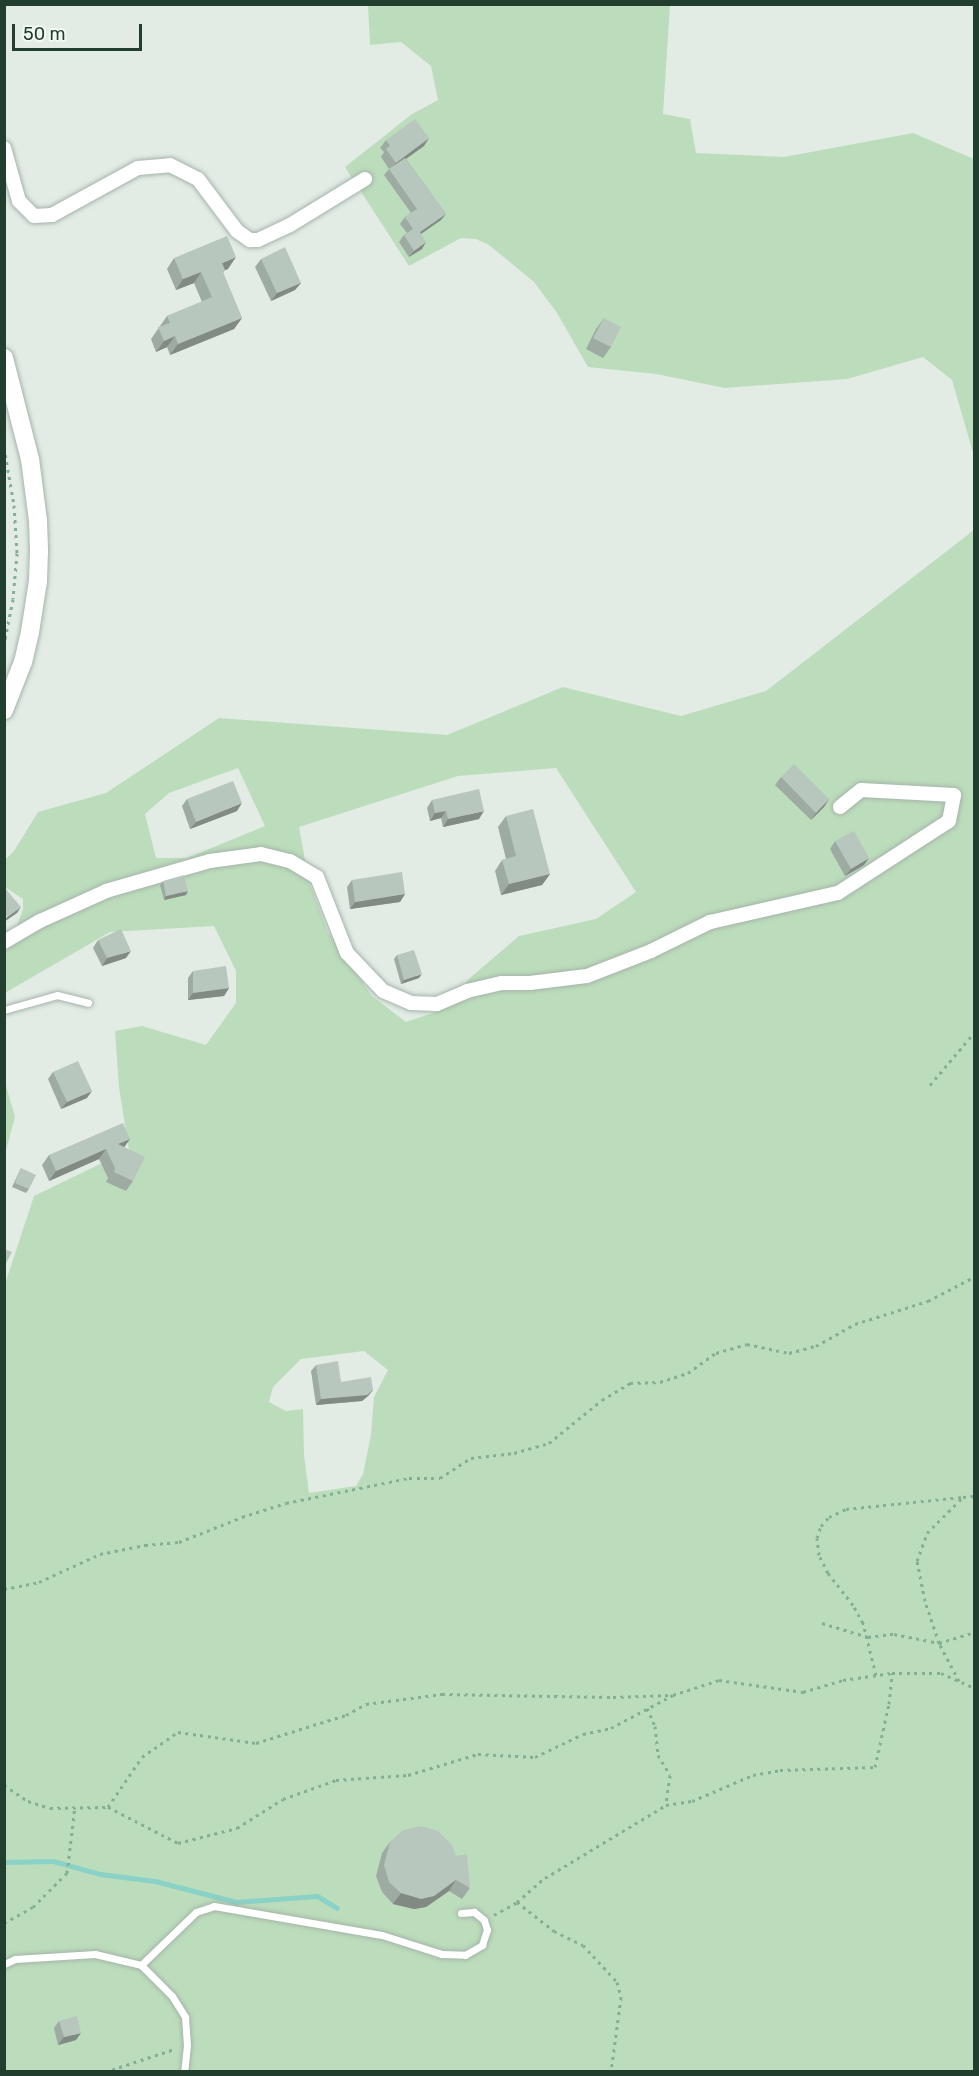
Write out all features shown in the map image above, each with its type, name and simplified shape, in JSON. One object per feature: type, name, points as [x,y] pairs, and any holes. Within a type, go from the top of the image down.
[{"type":"main road","points":[[4,358],[30,459],[38,521],[39,551],[38,581],[30,632],[20,669],[4,710]]},
{"type":"street","points":[[4,148],[19,201],[34,216],[52,214],[138,168],[170,165],[198,179],[237,231],[250,240],[258,240],[290,225],[365,179]]},
{"type":"street","points":[[4,942],[40,921],[106,891],[210,861],[261,854],[290,861],[317,877],[347,953],[383,991],[411,1003],[437,1004],[502,982],[530,983],[586,976],[651,951],[710,922],[838,893],[949,821],[954,795],[861,790],[840,807]]},
{"type":"lane","points":[[4,1010],[57,995],[88,1003]]},
{"type":"lane","points":[[141,1965],[196,1912],[214,1906],[382,1935],[442,1954],[465,1955],[482,1945],[487,1930],[484,1920],[474,1912],[461,1913]]},
{"type":"lane","points":[[4,1964],[15,1959],[95,1953],[141,1965],[172,1996],[185,2017],[188,2044],[184,2072]]},
{"type":"path","points":[[4,447],[14,505],[17,553],[14,599],[4,644]]},
{"type":"path","points":[[930,1085],[975,1033]]},
{"type":"path","points":[[4,1589],[39,1582],[100,1554],[144,1545],[179,1542],[242,1517],[286,1503],[409,1478],[440,1478],[471,1458],[514,1453],[549,1443],[602,1400],[630,1383],[660,1382],[688,1372],[716,1353],[747,1344],[789,1353],[816,1346],[855,1324],[928,1301],[975,1277]]},
{"type":"path","points":[[876,1675],[868,1637],[853,1605],[828,1573],[819,1555],[817,1538],[821,1526],[829,1517],[846,1509],[975,1496]]},
{"type":"path","points":[[958,1681],[939,1642],[925,1601],[917,1561],[927,1533],[963,1497]]},
{"type":"path","points":[[822,1623],[868,1637],[894,1634],[939,1642],[975,1632]]},
{"type":"path","points":[[484,1920],[517,1902],[545,1878],[666,1805],[692,1801],[753,1775],[780,1770],[875,1767],[889,1704],[892,1673]]},
{"type":"path","points":[[4,1785],[28,1801],[50,1808],[108,1807],[177,1843],[237,1828],[283,1799],[336,1780],[408,1775],[477,1754],[535,1757],[583,1734],[611,1728],[673,1695],[719,1680],[803,1692],[843,1680],[876,1675],[941,1673],[975,1688]]},
{"type":"path","points":[[108,1807],[142,1757],[178,1732],[256,1743],[346,1716],[366,1704],[442,1694],[613,1697],[673,1695]]},
{"type":"path","points":[[647,1708],[655,1726],[658,1755],[670,1775],[666,1805]]},
{"type":"path","points":[[4,1923],[33,1907],[67,1873],[75,1806]]},
{"type":"path","points":[[517,1902],[554,1931],[583,1945],[617,1982],[621,1997],[611,2072]]},
{"type":"path","points":[[105,2072],[188,2044]]},
{"type":"green space","points":[[368,5],[670,5],[663,114],[690,119],[696,153],[784,157],[913,133],[974,159],[974,456],[952,380],[923,357],[847,379],[725,388],[656,374],[588,367],[557,313],[534,282],[489,245],[476,239],[461,238],[409,266],[345,167],[412,114],[438,100],[431,66],[401,42],[370,45]]},
{"type":"green space","points":[[974,530],[974,2071],[5,2071],[5,1284],[34,1196],[129,1150],[119,1087],[115,1031],[142,1026],[206,1045],[236,1003],[236,971],[214,926],[110,932],[5,993],[5,951],[9,948],[23,909],[23,899],[5,887],[4,861],[14,851],[38,812],[106,793],[219,718],[447,735],[563,687],[681,716],[766,691]],"holes":[[[238,768],[265,826],[187,858],[156,858],[145,814],[169,793]],[[556,768],[636,892],[596,919],[519,936],[471,977],[439,1011],[406,1022],[372,996],[328,932],[309,882],[299,827],[458,776]],[[364,1351],[388,1370],[374,1397],[371,1435],[363,1474],[356,1486],[309,1493],[304,1455],[303,1409],[286,1411],[269,1402],[273,1387],[301,1359]]]},
{"type":"green space","points":[[5,1082],[15,1117],[5,1154]]},
{"type":"building","points":[[415,119],[429,138],[396,163],[386,149],[390,146],[386,140]]},
{"type":"building","points":[[405,158],[446,214],[420,232],[426,242],[414,251],[404,235],[413,229],[405,217],[417,209],[389,169]]},
{"type":"building","points":[[227,236],[236,257],[222,263],[225,270],[223,272],[242,318],[178,344],[175,336],[164,341],[158,327],[170,323],[167,316],[212,297],[201,272],[183,279],[174,258]]},
{"type":"building","points":[[285,247],[301,283],[277,293],[261,259]]},
{"type":"building","points":[[604,318],[621,327],[611,347],[593,338]]},
{"type":"building","points":[[794,764],[829,799],[816,813],[781,777]]},
{"type":"building","points":[[233,781],[242,803],[196,822],[187,799]]},
{"type":"building","points":[[479,789],[484,811],[448,819],[446,811],[435,813],[432,800]]},
{"type":"building","points":[[533,809],[550,874],[509,884],[502,860],[516,856],[506,816]]},
{"type":"building","points":[[854,831],[869,858],[851,869],[835,841]]},
{"type":"building","points":[[402,872],[405,894],[355,902],[352,880]]},
{"type":"building","points":[[184,875],[188,891],[166,896],[163,881]]},
{"type":"building","points":[[4,887],[21,907],[7,917],[4,913]]},
{"type":"building","points":[[121,929],[131,951],[107,958],[98,940]]},
{"type":"building","points":[[414,950],[422,974],[404,980],[397,955]]},
{"type":"building","points":[[226,966],[229,988],[193,993],[193,971]]},
{"type":"building","points":[[78,1061],[92,1091],[67,1102],[53,1072]]},
{"type":"building","points":[[123,1123],[130,1139],[118,1144],[145,1157],[133,1181],[114,1172],[115,1168],[106,1149],[56,1171],[49,1155]]},
{"type":"building","points":[[21,1168],[36,1175],[29,1189],[15,1183]]},
{"type":"building","points":[[4,1249],[12,1252],[4,1267]]},
{"type":"building","points":[[338,1361],[341,1382],[371,1377],[373,1390],[367,1395],[321,1399],[316,1365]]},
{"type":"building","points":[[421,1826],[438,1831],[452,1845],[456,1856],[467,1854],[470,1888],[456,1880],[434,1896],[421,1899],[401,1893],[389,1882],[384,1865],[390,1842],[404,1830]]},
{"type":"building","points":[[77,2016],[81,2033],[64,2037],[59,2021]]},
{"type":"waterway","points":[[4,1862],[53,1861],[100,1874],[155,1881],[236,1902],[317,1896],[337,1908]]}]
